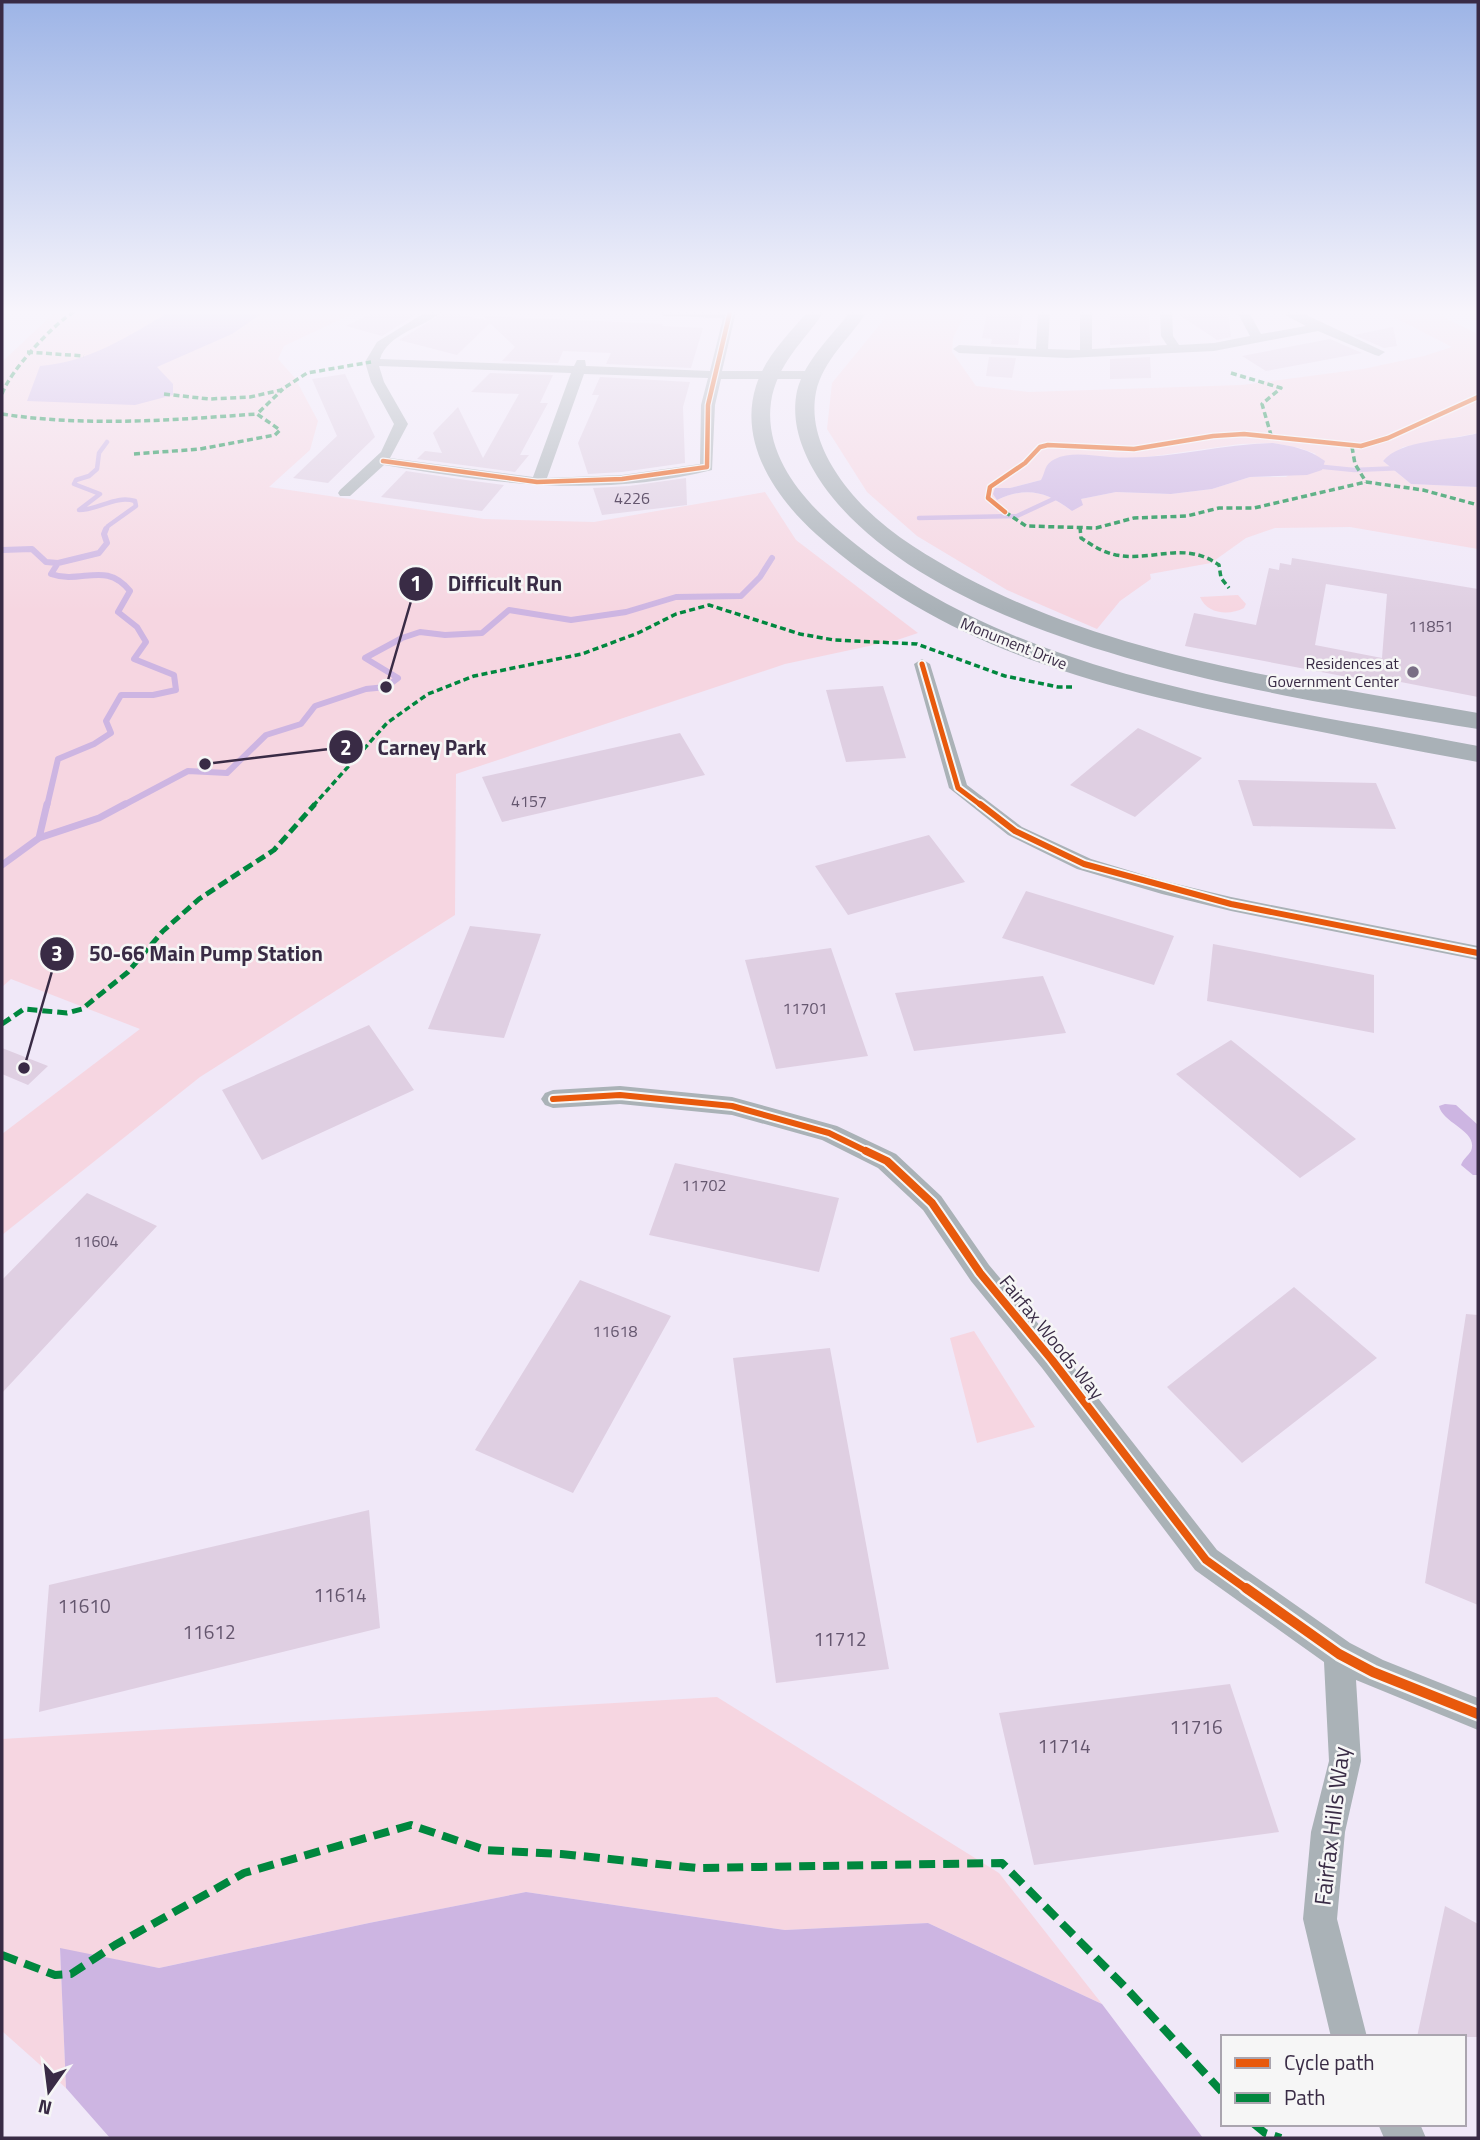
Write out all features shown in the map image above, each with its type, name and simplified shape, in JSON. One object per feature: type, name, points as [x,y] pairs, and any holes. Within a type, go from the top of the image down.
[{"type":"main road","name":"Monument Drive","points":[[762,412],[762,428],[772,464],[783,485],[807,514],[838,544],[934,609],[1010,644],[1117,680],[1232,706],[1478,754]]},
{"type":"main road","name":"Monument Drive","points":[[807,412],[806,430],[810,446],[831,482],[853,509],[913,557],[960,585],[1037,620],[1139,653],[1236,675],[1478,721]]},
{"type":"street","points":[[345,493],[383,461],[396,441],[401,424],[394,412]]},
{"type":"street","points":[[538,482],[563,412]]},
{"type":"street","points":[[383,461],[492,478],[538,482],[593,482],[659,475],[707,467],[708,412]]},
{"type":"street","points":[[922,664],[958,788],[1015,831],[1084,864],[1162,887],[1231,904],[1478,953]]},
{"type":"street","name":"Fairfax Woods Way","points":[[553,1099],[620,1095],[732,1106],[829,1133],[887,1161],[932,1203],[980,1273],[1052,1360],[1206,1560],[1339,1654],[1373,1672],[1478,1714]]},
{"type":"street","name":"Fairfax Hills Way","points":[[1339,1654],[1345,1761],[1328,1832],[1320,1919],[1349,2035]]},
{"type":"shaded area","points":[[2,412],[313,412],[318,421],[310,450],[269,487],[484,519],[594,522],[765,492],[796,540],[918,633],[785,664],[456,774],[455,915],[200,1077],[2,1235],[2,1134],[140,1029],[11,979],[2,987]]},
{"type":"shaded area","points":[[829,412],[1478,412],[1478,433],[1403,447],[1383,461],[1411,484],[1478,487],[1478,549],[1350,527],[1275,528],[1246,538],[1211,563],[1150,574],[1151,579],[1120,601],[1097,629],[1007,590],[917,536],[867,492],[827,429]],"holes":[[[1273,443],[1316,454],[1286,477],[1250,477],[1212,489],[1171,494],[1116,492],[1081,499],[1072,511],[1054,499],[1036,493],[1018,493],[997,500],[995,488],[1010,488],[1041,480],[1044,475],[1096,456],[1133,459],[1240,444]]]},
{"type":"shaded area","points":[[1478,433],[1478,487],[1411,484],[1383,461],[1402,448]]},
{"type":"shaded area","points":[[1273,443],[1300,449],[1319,457],[1325,461],[1322,470],[1307,475],[1250,477],[1212,489],[1171,494],[1116,492],[1081,499],[1083,505],[1072,511],[1054,499],[1036,493],[1018,493],[997,500],[993,494],[995,488],[1010,488],[1041,480],[1049,463],[1068,455],[1151,457]]},
{"type":"shaded area","points":[[1238,595],[1246,604],[1244,608],[1225,613],[1208,607],[1200,597]]},
{"type":"shaded area","points":[[1456,1105],[1478,1125],[1478,1175],[1473,1175],[1461,1165],[1471,1151],[1472,1144],[1470,1138],[1442,1112],[1439,1106]]},
{"type":"shaded area","points":[[974,1331],[1035,1427],[977,1443],[950,1338]]},
{"type":"shaded area","points":[[717,1697],[999,1873],[1102,2004],[928,1923],[785,1930],[526,1892],[159,1968],[60,1949],[66,2088],[2,2031],[2,1739]]},
{"type":"shaded area","points":[[526,1892],[785,1930],[928,1923],[1102,2004],[1203,2138],[110,2138],[66,2088],[60,1948],[159,1968]]},
{"type":"building","points":[[326,412],[363,412],[375,437],[328,483],[293,478],[337,436]]},
{"type":"building","points":[[453,412],[460,412],[483,458],[509,412],[543,412],[520,455],[529,455],[515,472],[417,459],[425,451],[442,453],[433,433]]},
{"type":"building","points":[[592,412],[683,412],[685,463],[588,474],[578,443]]},
{"type":"building","points":[[406,471],[504,485],[482,511],[381,497]]},
{"type":"building","points":[[686,478],[687,505],[602,515],[593,488],[629,486]]},
{"type":"building","points":[[1292,558],[1478,589],[1478,697],[1380,678],[1379,683],[1185,646],[1194,613],[1256,625],[1269,568],[1279,570],[1280,563],[1291,565]],"holes":[[[1326,584],[1387,594],[1382,658],[1315,645]]]},
{"type":"building","points":[[883,686],[906,758],[846,762],[826,690]]},
{"type":"building","points":[[1138,728],[1202,758],[1135,817],[1070,785]]},
{"type":"building","points":[[680,733],[705,775],[502,822],[482,777]]},
{"type":"building","points":[[1238,780],[1376,783],[1396,829],[1253,826]]},
{"type":"building","points":[[929,835],[965,882],[848,915],[815,866]]},
{"type":"building","points":[[1026,891],[1174,936],[1154,985],[1002,938]]},
{"type":"building","points":[[470,926],[541,934],[504,1038],[428,1029]]},
{"type":"building","points":[[1213,944],[1374,975],[1374,1033],[1207,1001]]},
{"type":"building","points":[[831,948],[868,1056],[776,1069],[745,960]]},
{"type":"building","points":[[1043,976],[1066,1033],[914,1051],[895,993]]},
{"type":"building","points":[[369,1025],[414,1090],[262,1160],[222,1090]]},
{"type":"building","points":[[1231,1040],[1356,1139],[1300,1178],[1176,1074]]},
{"type":"building","points":[[2,1048],[48,1066],[28,1085],[2,1074]]},
{"type":"building","points":[[675,1163],[839,1198],[819,1272],[649,1235]]},
{"type":"building","points":[[87,1193],[157,1226],[2,1393],[2,1280]]},
{"type":"building","points":[[580,1280],[671,1316],[573,1493],[475,1450]]},
{"type":"building","points":[[1294,1287],[1377,1358],[1242,1463],[1167,1387]]},
{"type":"building","points":[[1466,1314],[1478,1315],[1478,1605],[1425,1583]]},
{"type":"building","points":[[830,1348],[889,1669],[776,1683],[733,1358]]},
{"type":"building","points":[[369,1510],[380,1628],[39,1712],[49,1585]]},
{"type":"building","points":[[1230,1684],[1279,1832],[1034,1865],[999,1713]]},
{"type":"building","points":[[1445,1906],[1478,1924],[1478,2037],[1417,2035]]},
{"type":"waterway","points":[[106,530],[136,506],[135,501],[114,501],[79,510],[100,494],[74,484],[76,480],[89,476],[97,469],[99,453],[107,442]]},
{"type":"waterway","points":[[1314,466],[1354,470],[1402,468]]},
{"type":"waterway","points":[[919,518],[1017,516],[1062,495]]},
{"type":"waterway","points":[[58,563],[99,553],[107,543],[106,530]]},
{"type":"waterway","points":[[2,550],[32,549],[46,562],[58,563]]},
{"type":"waterway","points":[[122,806],[188,771],[227,773],[266,735],[301,724],[315,706],[366,689],[386,687],[398,678],[365,658],[402,638],[420,632],[445,635],[482,633],[509,610],[571,620],[626,612],[676,597],[741,596],[760,577],[772,558]]},
{"type":"waterway","points":[[47,806],[58,759],[94,744],[111,733],[106,721],[121,695],[153,695],[176,690],[174,675],[134,659],[146,642],[137,627],[118,612],[130,591],[121,582],[102,575],[62,577],[51,574],[58,563]]},
{"type":"waterway","points":[[39,838],[47,804]]},
{"type":"waterway","points":[[39,838],[99,818],[125,804]]},
{"type":"waterway","points":[[2,865],[39,838]]},
{"type":"marked path","points":[[134,454],[200,449],[275,435],[280,430],[257,414],[259,412]]},
{"type":"marked path","points":[[1264,412],[1271,435]]},
{"type":"marked path","points":[[2,414],[28,418],[108,421],[176,420],[257,414]]},
{"type":"marked path","points":[[1352,447],[1355,464],[1366,482]]},
{"type":"marked path","points":[[1005,512],[1026,526],[1096,528],[1134,518],[1187,516],[1219,508],[1254,508],[1366,482],[1423,490],[1478,505]]},
{"type":"marked path","points":[[1080,527],[1081,538],[1099,550],[1118,555],[1190,552],[1206,556],[1219,565],[1221,578],[1229,588]]},
{"type":"marked path","points":[[2,1024],[24,1009],[67,1013],[82,1009],[128,972],[163,931],[199,899],[274,850],[387,723],[428,694],[474,676],[582,654],[638,633],[676,614],[709,605],[800,634],[834,640],[917,644],[1005,676],[1058,687],[1072,687]]},
{"type":"marked path","points":[[2,1955],[55,1975],[71,1974],[115,1945],[244,1873],[411,1825],[485,1850],[561,1854],[697,1868],[1002,1863],[1126,1988],[1221,2091]]},
{"type":"marked path","points":[[1256,2126],[1265,2133],[1281,2138]]},
{"type":"cycle path","points":[[383,461],[537,482],[580,482],[665,474],[707,467],[708,412]]},
{"type":"cycle path","points":[[1005,512],[988,498],[990,487],[1025,463],[1040,447],[1048,445],[1134,449],[1213,436],[1244,434],[1361,446],[1388,438],[1445,412]]},
{"type":"cycle path","points":[[922,664],[958,788],[1015,831],[1084,864],[1162,887],[1231,904],[1478,953]]},
{"type":"cycle path","points":[[553,1099],[620,1095],[732,1106],[829,1133],[887,1161],[932,1203],[980,1273],[1052,1360],[1206,1560],[1339,1654],[1373,1672],[1478,1714]]},
{"type":"place","name":"Residences at Government Center","points":[[1413,672]]},
{"type":"place","name":"Difficult Run","points":[[386,687]]},
{"type":"place","name":"Carney Park","points":[[205,764]]},
{"type":"place","name":"50-66 Main Pump Station","points":[[24,1068]]}]
